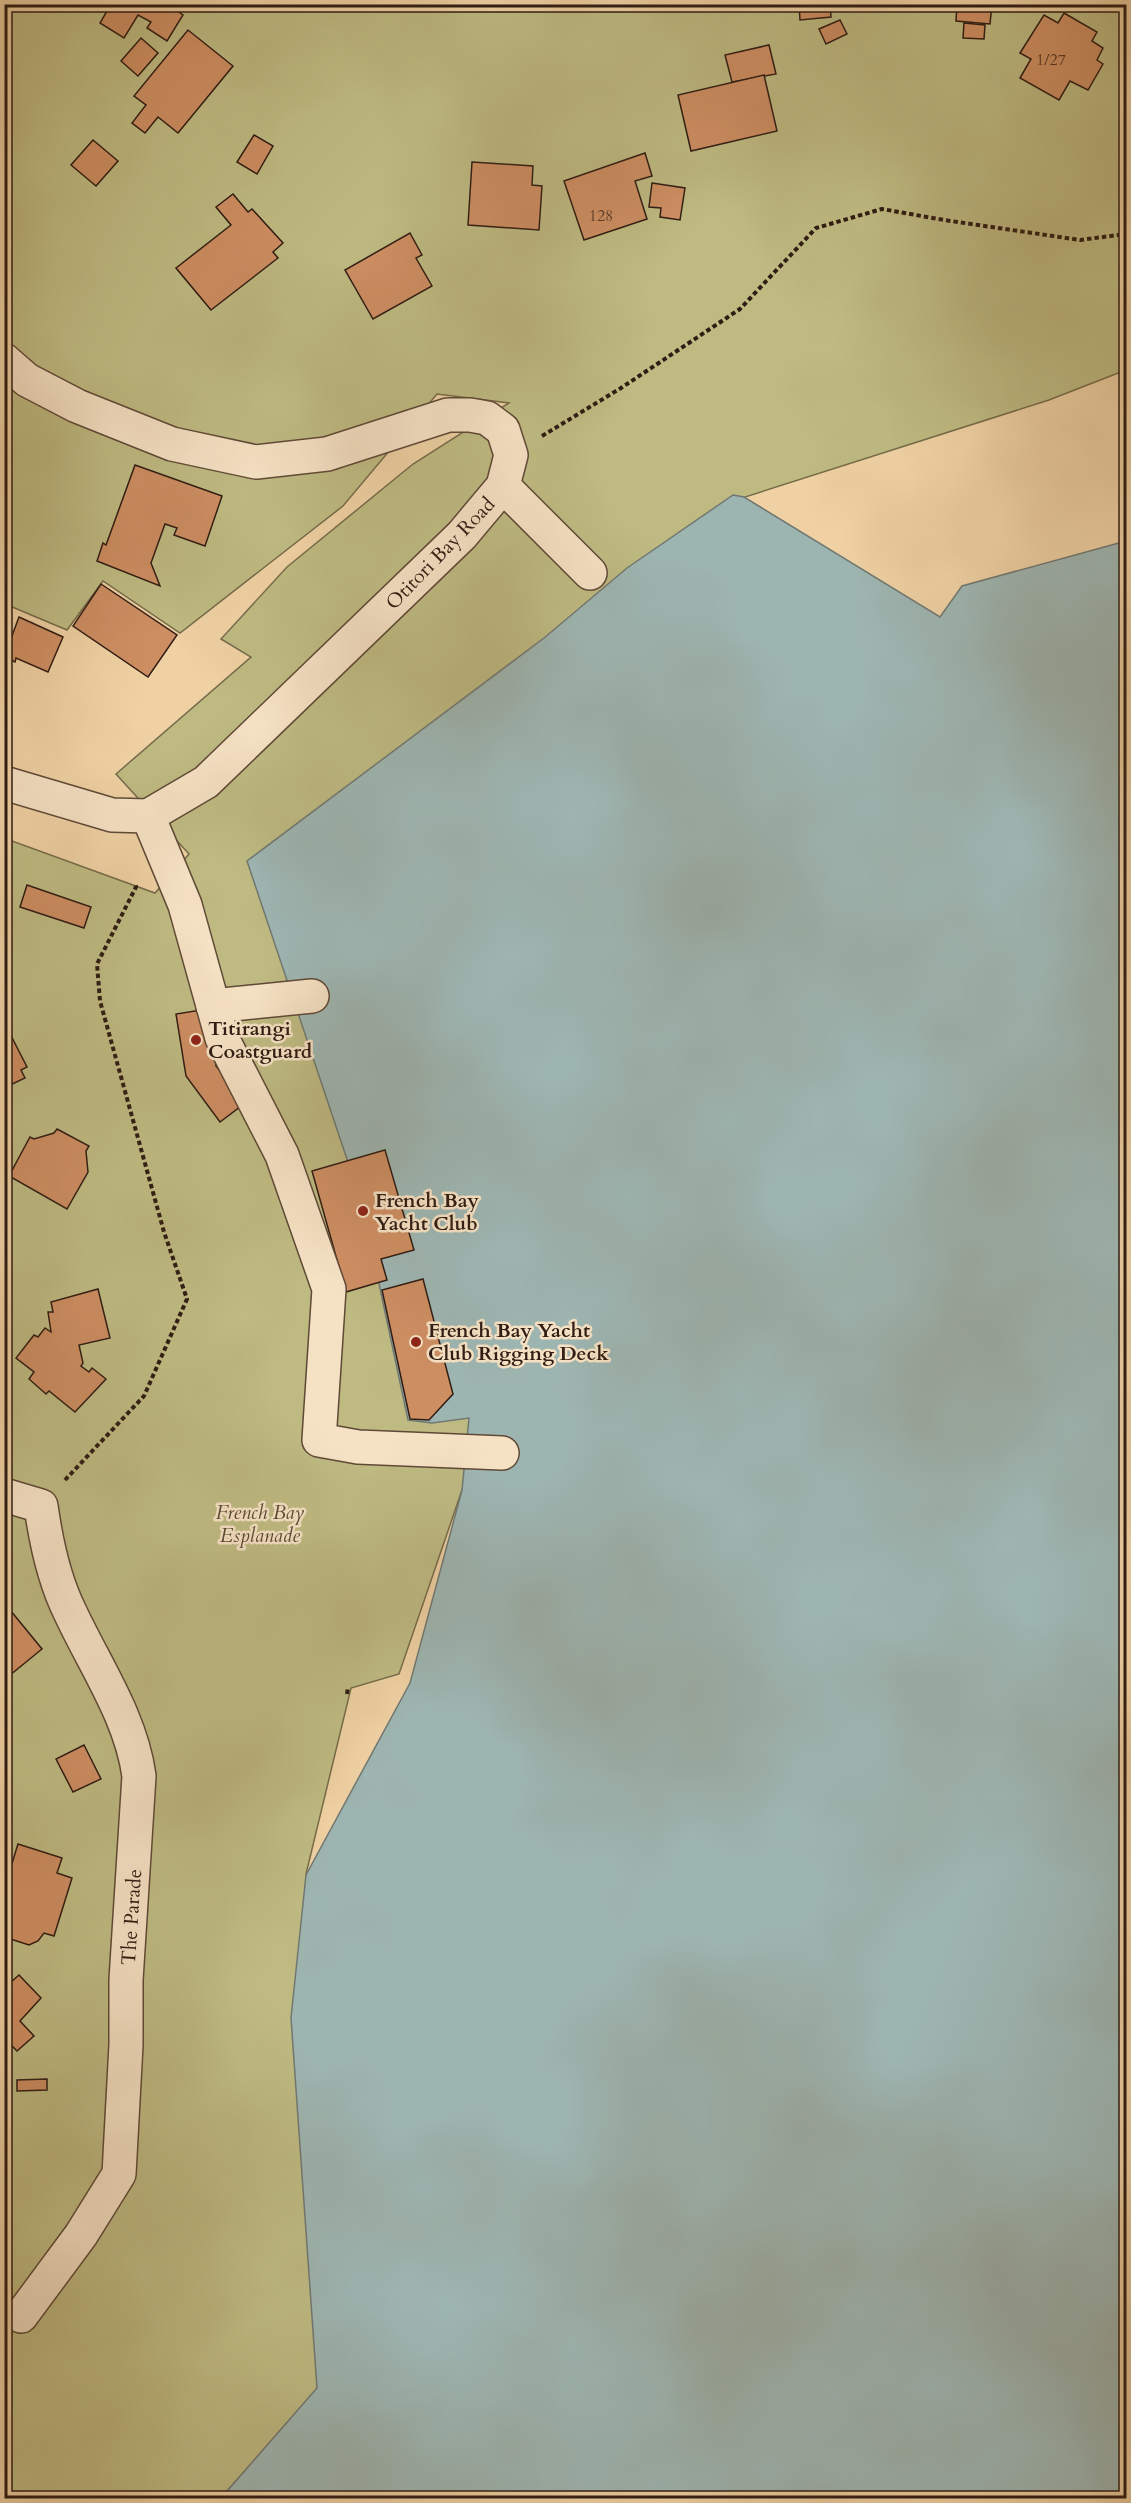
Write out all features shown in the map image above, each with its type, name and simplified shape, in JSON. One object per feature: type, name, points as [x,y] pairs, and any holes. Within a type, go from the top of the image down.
[{"type":"street","points":[[4,360],[27,380],[77,406],[172,444],[256,462],[327,454],[448,415],[487,418],[503,430],[511,455]]},
{"type":"street","name":"Otitori Bay Road","points":[[148,816],[206,782],[462,535],[503,486],[511,455]]},
{"type":"street","points":[[503,486],[590,573]]},
{"type":"street","points":[[4,783],[112,815],[148,816],[185,905],[222,1038],[282,1155],[329,1289],[320,1440],[358,1447],[502,1453]]},
{"type":"street","points":[[213,1006],[312,996]]},
{"type":"street","points":[[4,1495],[41,1506]]},
{"type":"street","name":"The Parade","points":[[21,2316],[81,2235],[119,2174],[126,2045],[126,1980],[139,1776],[136,1753],[126,1727],[68,1610],[47,1545],[41,1506]]},
{"type":"path","points":[[511,455],[621,388],[740,309],[816,228],[882,209],[1080,240],[1126,234]]},
{"type":"path","points":[[41,1506],[144,1396],[187,1299],[164,1232],[100,1001],[97,964],[136,887],[132,877]]},
{"type":"path","points":[[347,1694],[348,1687]]},
{"type":"green space","name":"French Bay Esplanade","points":[[859,4],[865,6],[876,4],[1126,5],[1126,370],[1049,400],[745,497],[462,1490],[399,1674],[351,1688],[306,1874],[848,1942],[297,2412],[221,2498],[5,2498],[4,838],[155,893],[189,854],[116,774],[251,657],[221,639],[287,567],[413,464],[509,403],[437,394],[343,506],[180,633],[103,581],[67,630],[5,604],[5,5]]},
{"type":"water","points":[[733,495],[744,497],[940,617],[962,586],[1126,541],[1126,2498],[221,2498],[317,2388],[291,2018],[306,1875],[410,1683],[462,1490],[469,1418],[432,1423],[408,1420],[362,1204],[247,861],[544,638],[627,568]]},
{"type":"building","points":[[111,4],[168,4],[183,15],[167,41],[147,28],[151,22],[138,15],[124,38],[100,23]]},
{"type":"building","points":[[799,4],[830,4],[831,17],[800,20]]},
{"type":"building","points":[[957,4],[992,4],[990,24],[956,21]]},
{"type":"building","points":[[1064,13],[1097,32],[1092,41],[1103,48],[1097,60],[1103,64],[1088,90],[1070,81],[1059,100],[1020,78],[1031,59],[1020,53],[1044,15],[1058,23]]},
{"type":"building","points":[[840,20],[847,34],[826,44],[819,29]]},
{"type":"building","points":[[964,23],[985,25],[984,39],[963,38]]},
{"type":"building","points":[[188,30],[233,66],[178,133],[158,117],[145,133],[132,123],[146,105],[134,96]]},
{"type":"building","points":[[141,38],[158,53],[138,76],[121,61]]},
{"type":"building","points":[[769,45],[776,74],[732,82],[725,55]]},
{"type":"building","points":[[764,75],[777,131],[691,151],[678,95]]},
{"type":"building","points":[[254,135],[273,146],[257,174],[237,162]]},
{"type":"building","points":[[93,140],[118,161],[96,186],[71,165]]},
{"type":"building","points":[[645,153],[652,176],[635,181],[647,219],[584,240],[564,181]]},
{"type":"building","points":[[472,162],[533,166],[532,185],[542,186],[539,230],[468,225]]},
{"type":"building","points":[[652,183],[685,188],[680,220],[660,217],[661,208],[649,207]]},
{"type":"building","points":[[233,194],[248,212],[252,209],[283,243],[273,252],[278,258],[211,310],[176,268],[231,225],[216,207]]},
{"type":"building","points":[[410,233],[422,255],[416,258],[432,286],[373,319],[345,270]]},
{"type":"building","points":[[135,465],[222,496],[205,546],[174,535],[177,528],[165,524],[151,563],[160,586],[97,561],[103,543],[106,545]]},
{"type":"building","points":[[101,584],[177,635],[148,677],[73,626]]},
{"type":"building","points":[[19,617],[63,637],[48,672],[16,658],[15,662],[4,657]]},
{"type":"building","points":[[27,885],[91,907],[84,928],[20,907]]},
{"type":"building","name":"Titirangi Coastguard","points":[[207,1009],[216,1066],[245,1103],[220,1122],[186,1076],[176,1014]]},
{"type":"building","points":[[4,1022],[27,1067],[21,1070],[25,1078],[4,1088]]},
{"type":"building","points":[[57,1129],[89,1146],[86,1151],[88,1172],[67,1209],[9,1176],[30,1137],[34,1139],[54,1133]]},
{"type":"building","name":"French Bay Yacht Club","points":[[385,1150],[414,1250],[381,1259],[387,1280],[346,1292],[312,1171]]},
{"type":"building","name":"French Bay Yacht Club Rigging Deck","points":[[423,1279],[453,1394],[429,1420],[410,1419],[382,1290]]},
{"type":"building","points":[[98,1289],[110,1338],[79,1345],[83,1363],[81,1366],[89,1372],[92,1368],[106,1379],[75,1412],[49,1391],[46,1394],[29,1379],[34,1372],[16,1358],[34,1335],[38,1337],[45,1328],[51,1332],[48,1312],[53,1312],[51,1302]]},
{"type":"building","points":[[6,1605],[42,1649],[4,1680],[4,1607]]},
{"type":"building","points":[[84,1745],[101,1779],[73,1792],[56,1759]]},
{"type":"building","points":[[18,1844],[62,1858],[57,1873],[72,1878],[54,1936],[44,1933],[38,1941],[29,1945],[4,1937],[4,1889]]},
{"type":"building","points":[[19,1975],[41,1998],[20,2021],[34,2036],[17,2051],[6,2040],[4,2042],[4,1988]]},
{"type":"building","points":[[47,2079],[47,2090],[17,2091],[17,2080]]},
{"type":"place","name":"Titirangi Coastguard","points":[[196,1040]]},
{"type":"place","name":"French Bay Yacht Club","points":[[363,1211]]},
{"type":"place","name":"French Bay Yacht Club Rigging Deck","points":[[416,1342]]}]
